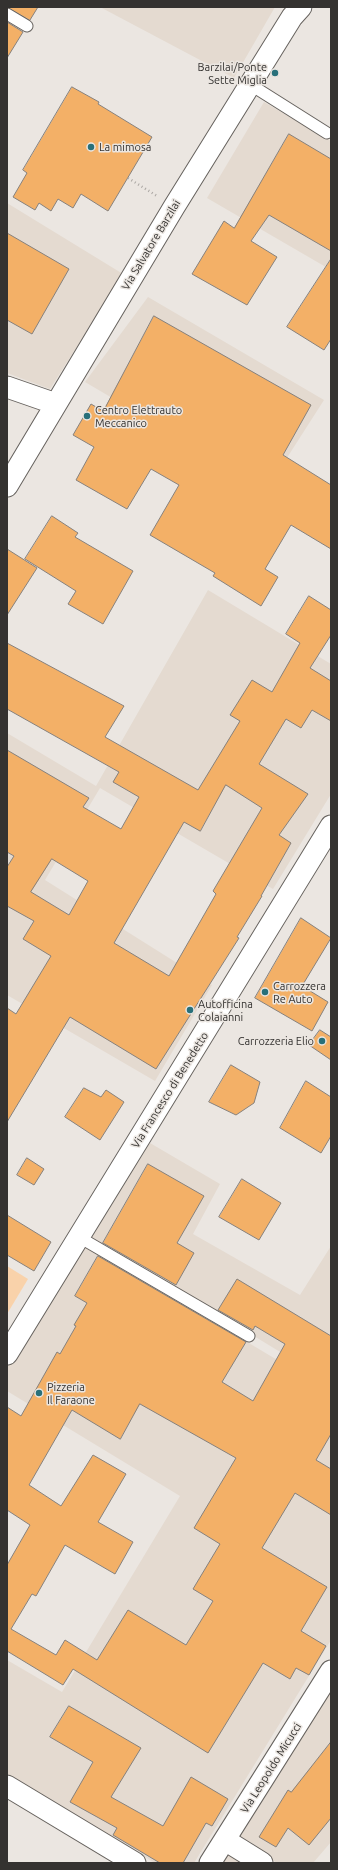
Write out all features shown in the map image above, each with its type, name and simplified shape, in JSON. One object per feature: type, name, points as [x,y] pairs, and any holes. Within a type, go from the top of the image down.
[{"type":"street","name":"Via Salvatore Barzilai","points":[[7,486],[174,207],[292,17],[301,7]]},
{"type":"street","points":[[7,387],[56,404]]},
{"type":"street","name":"Via Francesco di Benedetto","points":[[7,1354],[331,826]]},
{"type":"street","name":"Via Leopoldo Micucci","points":[[210,1863],[226,1840],[331,1671]]},
{"type":"street","points":[[7,1786],[135,1863]]},
{"type":"street","points":[[226,1840],[262,1863]]},
{"type":"lane","points":[[7,14],[27,26]]},
{"type":"lane","points":[[251,85],[327,132]]},
{"type":"lane","points":[[79,1237],[249,1336]]},
{"type":"path","points":[[128,178],[162,199]]},
{"type":"shaded area","points":[[100,7],[275,7],[234,78]]},
{"type":"shaded area","points":[[264,102],[331,141],[331,270],[207,198]]},
{"type":"shaded area","points":[[7,203],[123,274],[50,389],[7,373]]},
{"type":"shaded area","points":[[148,297],[324,400],[267,489],[85,382]]},
{"type":"shaded area","points":[[208,590],[331,664],[331,794],[273,889],[100,788],[45,880],[212,985],[155,1081],[7,995],[7,733],[96,786]]},
{"type":"shaded area","points":[[150,1143],[220,1184],[193,1234],[300,1295],[331,1246],[331,1383],[90,1236]]},
{"type":"shaded area","points":[[81,1243],[331,1392],[331,1640],[194,1863],[155,1863],[7,1774],[7,1660],[62,1692],[180,1496],[7,1391],[7,1367]]},
{"type":"shaded area","points":[[7,1266],[28,1279],[7,1314]]},
{"type":"shaded area","points":[[331,1685],[331,1842],[313,1863],[277,1863],[237,1837]]},
{"type":"shaded area","points":[[226,1851],[244,1863],[219,1863]]},
{"type":"building","points":[[7,7],[38,7],[30,20]]},
{"type":"building","points":[[7,22],[23,32],[7,58]]},
{"type":"building","name":"La mimosa","points":[[72,87],[99,102],[98,104],[152,137],[108,211],[81,194],[73,208],[58,199],[51,211],[39,203],[35,210],[13,197],[27,173],[23,170]]},
{"type":"building","points":[[289,134],[331,159],[331,251],[269,215],[251,241],[277,257],[247,305],[192,274],[224,221],[234,228]]},
{"type":"building","points":[[7,233],[69,269],[32,334],[7,320]]},
{"type":"building","points":[[331,259],[331,339],[324,350],[287,327]]},
{"type":"building","points":[[154,316],[311,405],[283,455],[331,485],[331,549],[291,525],[265,569],[278,577],[261,606],[213,576],[215,573],[150,535],[179,485],[151,469],[127,509],[76,480],[94,447],[73,435],[91,404],[103,411]]},
{"type":"building","points":[[52,516],[78,533],[75,537],[133,571],[103,624],[68,604],[76,591],[25,559]]},
{"type":"building","points":[[7,549],[37,568],[7,615]]},
{"type":"building","points":[[309,596],[331,610],[331,635],[310,668],[331,681],[331,721],[312,710],[301,728],[286,719],[259,764],[308,794],[279,835],[291,843],[262,896],[237,937],[239,938],[156,1069],[70,1017],[7,1122],[7,1008],[16,1014],[51,956],[23,939],[34,921],[7,906],[7,867],[14,856],[7,852],[7,750],[89,798],[83,807],[121,829],[139,797],[113,782],[119,772],[7,709],[7,643],[124,706],[105,737],[198,790],[240,721],[230,715],[252,680],[272,692],[300,643],[286,634]],"holes":[[[226,785],[262,808],[213,891],[216,894],[169,976],[114,943],[184,822],[200,831]],[[52,859],[88,881],[69,915],[31,892]]]},
{"type":"building","points":[[301,918],[331,938],[302,986],[328,1002],[312,1031],[255,998]]},
{"type":"building","name":"Carrozzeria Elio","points":[[320,1030],[331,1037],[331,1060],[309,1045]]},
{"type":"building","points":[[231,1065],[260,1082],[254,1103],[236,1115],[209,1102]]},
{"type":"building","points":[[306,1081],[331,1097],[331,1136],[321,1153],[280,1128]]},
{"type":"building","points":[[84,1088],[101,1097],[106,1090],[124,1102],[100,1140],[65,1117]]},
{"type":"building","points":[[27,1158],[44,1169],[34,1185],[17,1175]]},
{"type":"building","points":[[148,1164],[204,1196],[177,1243],[194,1253],[176,1285],[103,1243]]},
{"type":"building","points":[[242,1179],[281,1203],[259,1240],[219,1217]]},
{"type":"building","points":[[7,1215],[51,1242],[34,1271],[7,1255]]},
{"type":"building","points":[[98,1256],[246,1342],[222,1382],[253,1401],[285,1344],[255,1326],[253,1330],[218,1310],[237,1279],[331,1336],[331,1434],[316,1460],[331,1469],[331,1515],[295,1493],[262,1548],[327,1587],[301,1631],[326,1646],[309,1675],[296,1668],[290,1679],[263,1663],[208,1753],[73,1669],[63,1685],[7,1651],[7,1565],[30,1525],[7,1510],[7,1407],[21,1416],[57,1352],[60,1354],[87,1303],[75,1296]],"holes":[[[140,1404],[236,1458],[194,1528],[220,1544],[193,1589],[213,1601],[186,1645],[128,1610],[97,1660],[65,1640],[56,1655],[11,1629],[32,1594],[36,1596],[65,1545],[115,1574],[133,1542],[98,1522],[126,1474],[93,1455],[61,1506],[29,1485],[72,1410],[120,1439]]]},
{"type":"building","points":[[69,1706],[141,1748],[111,1797],[163,1826],[191,1777],[228,1799],[212,1826],[206,1823],[183,1863],[160,1863],[113,1835],[117,1828],[70,1802],[93,1762],[50,1737]]},
{"type":"building","points":[[331,1742],[331,1818],[309,1845],[288,1828],[276,1847],[259,1837],[288,1790],[291,1792]]},
{"type":"place","name":"Barzilai/Ponte Sette Miglia","points":[[275,73]]},
{"type":"place","name":"La mimosa","points":[[91,147]]},
{"type":"place","name":"Centro Elettrauto Meccanico","points":[[87,416]]},
{"type":"place","name":"Carrozzera Re Auto","points":[[265,992]]},
{"type":"place","name":"Autofficina Colaianni","points":[[190,1010]]},
{"type":"place","name":"Carrozzeria Elio","points":[[322,1041]]},
{"type":"place","name":"Pizzeria Il Faraone","points":[[39,1393]]}]
